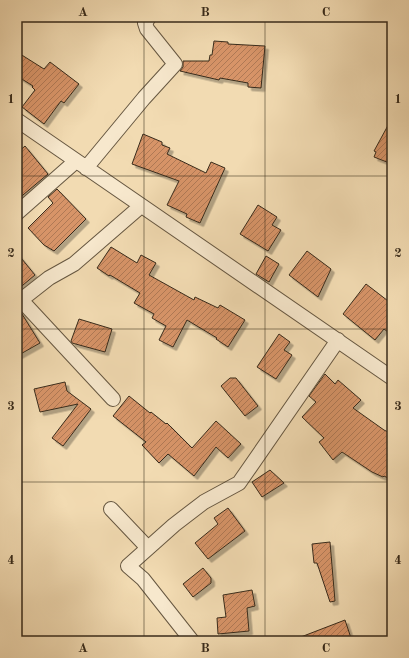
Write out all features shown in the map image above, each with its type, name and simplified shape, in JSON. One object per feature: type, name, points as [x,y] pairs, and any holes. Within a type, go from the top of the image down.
[{"type":"street","points":[[17,213],[81,165],[175,64],[147,29],[145,23],[149,17]]},
{"type":"street","points":[[17,120],[392,378]]},
{"type":"street","points":[[113,399],[22,300],[49,278],[74,264],[141,206]]},
{"type":"street","points":[[192,641],[143,579],[128,566],[174,525],[204,502],[239,483],[338,340]]},
{"type":"street","points":[[112,509],[148,548]]},
{"type":"building","points":[[214,41],[228,42],[228,44],[265,46],[261,88],[248,87],[248,83],[220,78],[219,80],[180,71],[183,67],[183,61],[209,61],[210,55],[212,55]]},
{"type":"building","points":[[17,52],[44,69],[50,62],[79,84],[64,103],[61,101],[44,124],[22,107],[35,90],[32,87],[33,86],[17,76]]},
{"type":"building","points":[[392,118],[392,164],[374,157],[376,152],[374,151]]},
{"type":"building","points":[[143,134],[162,142],[162,145],[170,148],[167,154],[206,173],[211,162],[225,168],[200,223],[186,217],[187,214],[167,205],[179,181],[132,164]]},
{"type":"building","points":[[25,146],[48,174],[17,200],[17,153]]},
{"type":"building","points":[[57,189],[86,219],[54,251],[44,245],[28,228],[53,203],[48,197]]},
{"type":"building","points":[[258,205],[277,217],[272,225],[281,230],[268,251],[240,234]]},
{"type":"building","points":[[111,247],[137,263],[141,255],[156,263],[149,275],[194,300],[195,297],[218,308],[220,305],[245,320],[228,347],[216,339],[217,338],[187,320],[173,347],[159,340],[166,326],[152,318],[154,314],[134,303],[140,293],[97,268]]},
{"type":"building","points":[[307,251],[331,269],[318,297],[289,275]]},
{"type":"building","points":[[17,253],[35,275],[17,290]]},
{"type":"building","points":[[266,256],[279,264],[269,282],[256,274]]},
{"type":"building","points":[[366,284],[392,304],[392,335],[384,329],[375,340],[343,314]]},
{"type":"building","points":[[17,308],[40,343],[17,356]]},
{"type":"building","points":[[79,319],[112,329],[105,352],[72,343],[71,341]]},
{"type":"building","points":[[279,334],[290,342],[284,350],[292,355],[276,379],[257,367]]},
{"type":"building","points":[[325,374],[335,384],[338,380],[361,400],[353,408],[392,434],[392,480],[372,472],[342,452],[333,460],[319,442],[324,438],[302,417],[316,402],[309,396]]},
{"type":"building","points":[[230,378],[236,378],[258,406],[245,416],[221,386]]},
{"type":"building","points":[[65,382],[67,391],[91,409],[63,446],[52,438],[78,404],[40,412],[34,389]]},
{"type":"building","points":[[129,396],[150,413],[151,412],[166,424],[167,423],[192,448],[216,421],[241,444],[228,458],[216,447],[194,476],[168,454],[159,463],[142,445],[146,442],[113,416]]},
{"type":"building","points":[[270,470],[284,483],[262,497],[252,482]]},
{"type":"building","points":[[228,508],[245,531],[208,559],[195,543],[218,524],[214,518]]},
{"type":"building","points":[[330,542],[335,601],[330,602],[317,563],[314,563],[312,544]]},
{"type":"building","points":[[203,568],[211,578],[211,583],[193,597],[183,584]]},
{"type":"building","points":[[252,590],[255,606],[247,608],[249,631],[218,634],[217,618],[226,617],[223,595]]},
{"type":"building","points":[[345,620],[351,638],[342,641],[293,641],[293,640]]}]
